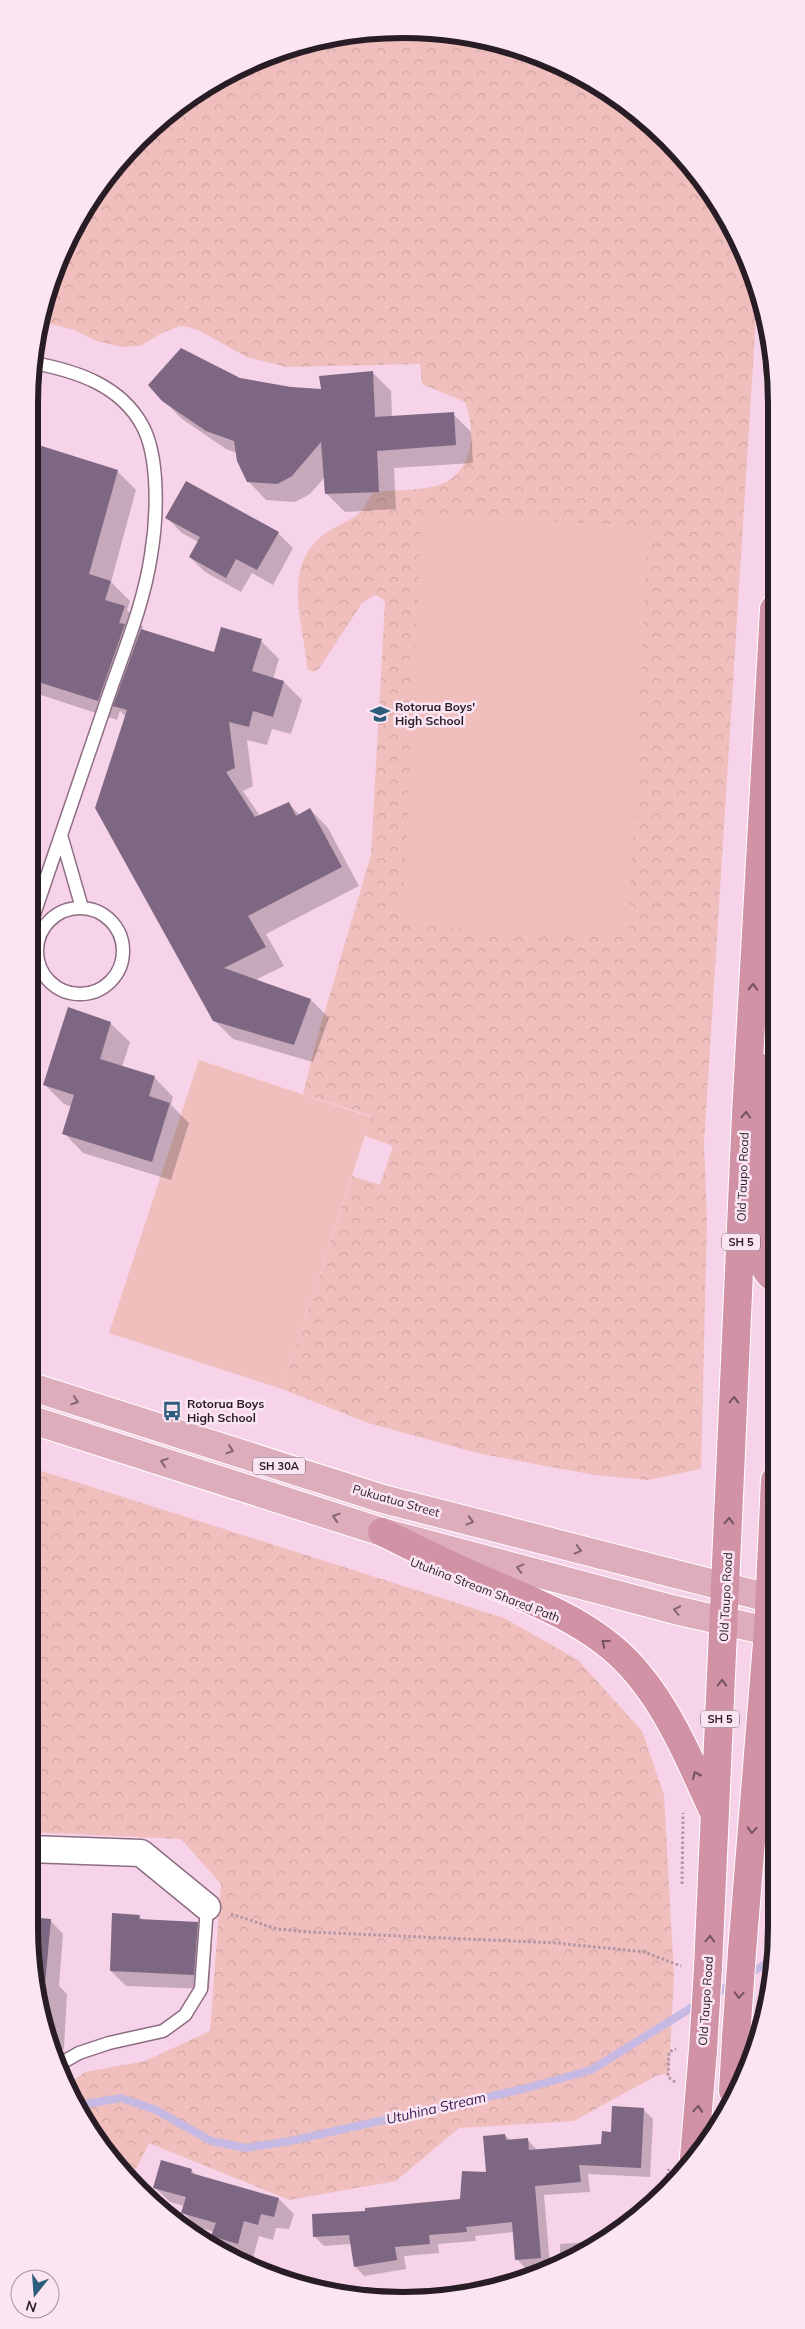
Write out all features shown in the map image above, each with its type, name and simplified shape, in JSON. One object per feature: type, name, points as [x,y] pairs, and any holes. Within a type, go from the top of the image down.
[{"type":"highway","name":"Old Taupo Road","points":[[695,2145],[703,2050],[696,1968],[716,1819],[750,1035],[768,834]]},
{"type":"highway","name":"Old Taupo Road","points":[[750,1035],[762,1070],[766,1114],[760,1251],[768,1274]]},
{"type":"highway","points":[[382,1532],[455,1567],[562,1614],[590,1631],[617,1652],[638,1672],[655,1696],[692,1766],[716,1819]]},
{"type":"highway","points":[[734,2080],[768,1631]]},
{"type":"main road","name":"Pukuatua Street","points":[[38,1389],[383,1499],[768,1598]]},
{"type":"main road","name":"SH 30A","points":[[38,1422],[382,1532],[675,1610],[768,1631]]},
{"type":"street","points":[[38,1849],[140,1853],[207,1907]]},
{"type":"lane","points":[[38,903],[135,619],[151,556],[154,507],[153,465],[148,442],[142,425],[130,409],[102,385],[82,376],[40,365]]},
{"type":"lane","points":[[61,835],[82,908]]},
{"type":"lane","points":[[38,938],[45,925],[55,916],[68,910],[82,908],[96,912],[108,919],[118,930],[123,958],[118,972],[109,984],[97,991],[83,995],[68,993],[55,988],[38,971]]},
{"type":"lane","points":[[63,2062],[79,2053],[94,2048],[163,2031],[185,2015],[201,1989],[207,1907]]},
{"type":"path","points":[[682,1805],[683,1892]]},
{"type":"path","points":[[207,1907],[277,1929],[557,1943],[644,1952],[696,1968]]},
{"type":"green space","name":"Rotorua Boys' High School","points":[[379,38],[426,38],[497,50],[542,65],[585,86],[625,113],[643,128],[661,144],[692,180],[719,220],[740,263],[756,314],[704,1144],[707,1221],[701,1469],[648,1480],[595,1475],[481,1454],[368,1423],[282,1389],[352,1176],[380,1185],[393,1146],[365,1136],[371,1116],[303,1094],[317,1038],[371,855],[385,602],[375,595],[362,603],[319,669],[313,672],[307,669],[299,614],[299,580],[302,564],[310,549],[322,536],[358,514],[373,492],[428,488],[448,481],[464,464],[469,453],[471,430],[469,417],[465,402],[422,384],[420,364],[286,367],[247,357],[198,330],[188,327],[180,326],[162,333],[140,346],[121,347],[97,341],[74,330],[47,323],[65,263],[86,220],[99,200],[113,180],[144,144],[180,113],[220,86],[263,65],[308,50],[331,45]]},
{"type":"green space","points":[[422,515],[648,526],[628,937],[402,925]]},
{"type":"green space","points":[[199,1060],[371,1117],[282,1389],[109,1333]]},
{"type":"green space","points":[[38,1470],[504,1618],[578,1660],[642,1731],[664,1795],[674,1975],[669,2073],[656,2076],[574,2121],[459,2128],[396,2181],[289,2200],[149,2143],[134,2173],[99,2129],[72,2081],[85,2072],[145,2061],[210,2031],[221,1884],[181,1839],[38,1832]]},
{"type":"building","points":[[181,348],[240,378],[291,387],[321,389],[319,376],[373,371],[375,417],[454,412],[456,445],[377,451],[379,492],[325,494],[321,442],[292,476],[285,480],[277,484],[247,482],[237,461],[234,441],[206,431],[162,401],[148,385]]},
{"type":"building","points":[[38,445],[118,470],[89,574],[111,581],[105,600],[125,606],[119,623],[125,624],[98,701],[38,682]]},
{"type":"building","points":[[186,481],[279,532],[257,570],[236,559],[226,578],[189,557],[200,537],[165,518]]},
{"type":"building","points":[[221,627],[262,639],[252,671],[284,681],[273,717],[253,711],[249,727],[229,722],[235,768],[226,772],[255,817],[289,802],[296,816],[310,808],[342,867],[248,916],[266,947],[224,968],[311,999],[294,1045],[213,1021],[95,808],[127,710],[113,706],[141,629],[214,652]]},
{"type":"building","points":[[68,1007],[111,1022],[100,1059],[155,1076],[149,1096],[170,1103],[152,1162],[62,1134],[74,1095],[43,1085]]},
{"type":"building","points":[[112,1913],[140,1915],[139,1919],[198,1922],[194,1975],[110,1971]]},
{"type":"building","points":[[38,1918],[51,1919],[45,1984],[43,1984],[38,1950]]},
{"type":"building","points":[[612,2106],[644,2108],[641,2168],[579,2165],[581,2182],[535,2186],[541,2258],[515,2260],[512,2222],[466,2227],[467,2232],[429,2235],[430,2244],[395,2247],[397,2260],[354,2267],[349,2235],[313,2237],[312,2214],[365,2211],[365,2208],[460,2199],[462,2171],[486,2172],[483,2136],[505,2134],[506,2140],[528,2138],[529,2150],[601,2144],[602,2131],[611,2132]]},
{"type":"building","points":[[161,2160],[192,2169],[191,2173],[279,2198],[274,2217],[261,2214],[258,2225],[244,2221],[238,2244],[211,2236],[216,2223],[181,2213],[186,2197],[153,2188]]},
{"type":"waterway","name":"Utuhina Stream","points":[[746,1976],[765,1964]]},
{"type":"waterway","name":"Utuhina Stream","points":[[711,1996],[734,1983]]},
{"type":"waterway","name":"Utuhina Stream","points":[[84,2105],[121,2098],[156,2110],[211,2141],[246,2148],[290,2141],[523,2089],[591,2070],[699,2003]]},
{"type":"place","name":"Rotorua Boys' High School","points":[[380,714]]},
{"type":"place","name":"Rotorua Boys High School","points":[[172,1411]]}]
